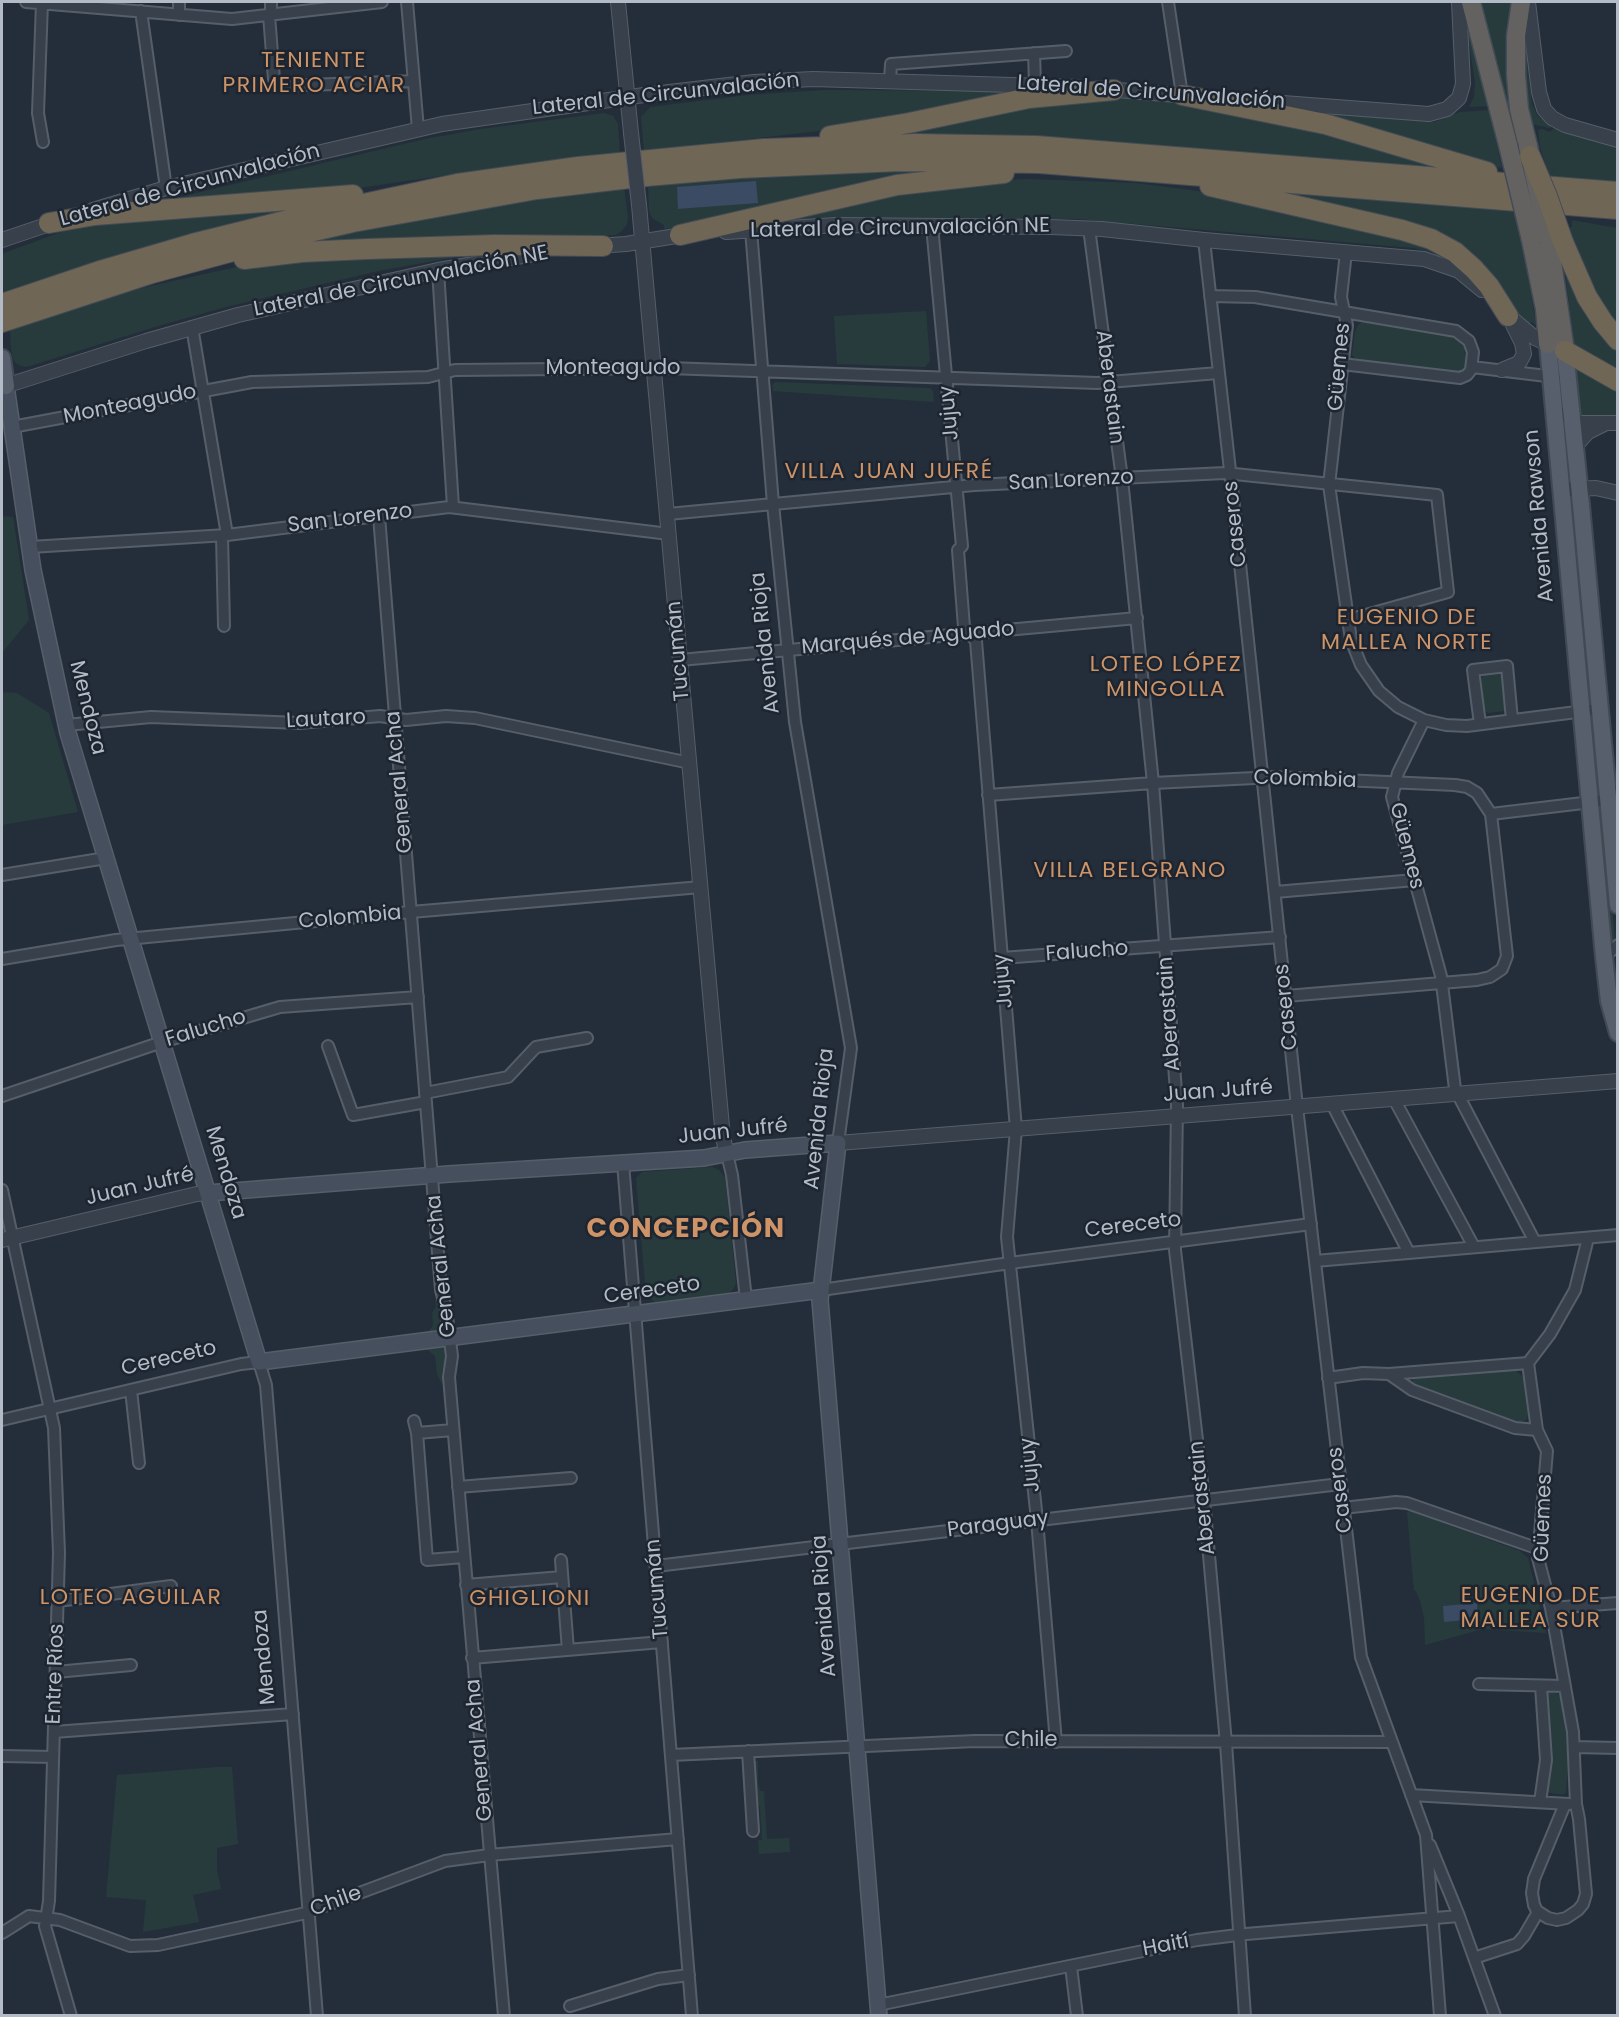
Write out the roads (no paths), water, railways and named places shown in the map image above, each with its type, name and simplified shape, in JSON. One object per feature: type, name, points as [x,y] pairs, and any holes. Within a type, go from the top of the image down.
[{"type":"highway","name":"Avenida Rawson","points":[[1471,2],[1508,145],[1548,241],[1556,347]]},
{"type":"highway","points":[[1521,2],[1515,49],[1516,88],[1529,151],[1547,196],[1548,241],[1617,340]]},
{"type":"highway","points":[[704,154],[909,123],[1029,98],[1114,90]]},
{"type":"highway","points":[[1182,95],[1325,124],[1477,169],[1572,188]]},
{"type":"highway","points":[[49,223],[96,215],[340,197],[457,184],[578,166],[704,154],[849,146],[948,144],[1036,146],[1617,192]]},
{"type":"highway","points":[[2,322],[129,280],[238,249],[353,222],[510,193],[603,180],[740,168],[855,162],[983,162],[1094,167],[1617,209]]},
{"type":"highway","points":[[680,235],[897,185],[974,176],[1094,167]]},
{"type":"highway","points":[[1131,170],[1286,203],[1423,236],[1455,252],[1468,262],[1490,286],[1508,316]]},
{"type":"highway","points":[[2,304],[103,270],[192,244],[303,217],[457,184]]},
{"type":"highway","points":[[1477,197],[1562,209],[1617,220]]},
{"type":"highway","points":[[129,280],[245,259],[302,252],[470,246],[603,246]]},
{"type":"highway","points":[[1556,347],[1617,381]]},
{"type":"main road","name":"Avenida Rawson","points":[[1556,347],[1550,377],[1552,400],[1604,957],[1609,1001],[1617,1033]]},
{"type":"main road","name":"Avenida Rawson","points":[[1556,347],[1568,379],[1600,709],[1614,798],[1617,905]]},
{"type":"main road","name":"Mendoza","points":[[2,358],[4,386],[30,547],[66,725],[259,1362]]},
{"type":"main road","name":"Juan Jufré","points":[[208,1193],[704,1158],[745,1150],[838,1143]]},
{"type":"main road","name":"Avenida Rioja","points":[[838,1143],[820,1300],[878,2010]]},
{"type":"main road","name":"Cereceto","points":[[259,1362],[821,1290]]},
{"type":"street","points":[[26,2],[232,19],[382,2]]},
{"type":"street","points":[[179,15],[180,2]]},
{"type":"street","points":[[270,2],[274,79],[281,86],[414,81]]},
{"type":"street","points":[[406,2],[418,129]]},
{"type":"street","name":"Tucumán","points":[[618,2],[668,514],[723,1138],[732,1175],[746,1299]]},
{"type":"street","points":[[1168,2],[1182,95]]},
{"type":"street","name":"Lateral de Circunvalación","points":[[2,240],[49,223],[166,188],[418,129],[458,121],[772,81],[1035,84],[1429,114],[1441,112],[1456,103],[1462,90],[1459,2]]},
{"type":"street","points":[[1528,2],[1539,92],[1544,109],[1552,118],[1565,125],[1617,140]]},
{"type":"street","points":[[42,3],[38,112],[44,142]]},
{"type":"street","points":[[141,11],[166,188]]},
{"type":"street","points":[[890,81],[891,64],[1066,51]]},
{"type":"street","points":[[1034,53],[1035,84]]},
{"type":"street","points":[[912,81],[913,63]]},
{"type":"street","name":"Lateral de Circunvalación NE","points":[[4,386],[192,327],[283,304],[438,270],[516,256],[626,244],[680,235],[821,226],[1089,228],[1415,257],[1445,265],[1469,278],[1508,316],[1535,338],[1556,347]]},
{"type":"street","name":"Jujuy","points":[[932,226],[962,546],[958,550],[964,627],[976,641],[1016,1129],[1008,1237],[1037,1520],[1056,1742]]},
{"type":"street","name":"Aberastain","points":[[1089,228],[1122,479],[1153,783],[1177,1116],[1175,1242],[1204,1500],[1226,1743],[1245,2016]]},
{"type":"street","name":"Avenida Rioja","points":[[751,230],[773,504],[795,722],[851,1048],[838,1143]]},
{"type":"street","name":"Caseros","points":[[1204,240],[1297,1107],[1361,1657],[1495,2016]]},
{"type":"street","name":"Güemes","points":[[1346,252],[1341,297],[1347,325],[1329,484],[1348,620],[1356,654],[1373,684],[1394,704],[1424,720],[1398,773],[1392,797],[1442,984],[1455,1089],[1536,1242]]},
{"type":"street","points":[[438,270],[453,507]]},
{"type":"street","points":[[1210,297],[1255,297],[1456,331],[1465,336],[1472,346],[1472,367],[1467,375],[1460,378],[1342,364]]},
{"type":"street","points":[[1502,370],[1519,363],[1524,354],[1522,343],[1508,316]]},
{"type":"street","points":[[192,327],[224,535],[224,626]]},
{"type":"street","points":[[1472,367],[1568,379]]},
{"type":"street","name":"Monteagudo","points":[[12,427],[252,382],[428,376],[455,370],[654,368],[1109,382],[1218,373]]},
{"type":"street","points":[[1552,400],[1578,423],[1612,423]]},
{"type":"street","points":[[1575,449],[1588,432],[1612,423]]},
{"type":"street","name":"San Lorenzo","points":[[668,514],[957,487],[1230,474],[1437,495],[1448,592],[1348,620]]},
{"type":"street","points":[[1560,489],[1596,488],[1617,493]]},
{"type":"street","name":"San Lorenzo","points":[[30,547],[224,535],[453,507],[669,534]]},
{"type":"street","name":"General Acha","points":[[379,516],[441,1290],[452,1356],[449,1377],[453,1430],[504,2016]]},
{"type":"street","name":"Marqués de Aguado","points":[[680,660],[1137,618]]},
{"type":"street","points":[[1480,724],[1473,670],[1507,666],[1512,720]]},
{"type":"street","points":[[1424,720],[1454,725],[1480,724],[1600,709]]},
{"type":"street","name":"Lautaro","points":[[66,725],[151,717],[298,723],[380,716],[406,720],[446,716],[476,718],[690,763]]},
{"type":"street","name":"Colombia","points":[[988,795],[1263,777],[1467,787],[1477,793],[1491,814]]},
{"type":"street","points":[[1286,996],[1442,984],[1483,979],[1494,975],[1503,967],[1507,956],[1491,814],[1590,803],[1614,798]]},
{"type":"street","points":[[2,875],[106,858]]},
{"type":"street","points":[[1275,892],[1415,880]]},
{"type":"street","name":"Colombia","points":[[2,959],[131,939],[701,887]]},
{"type":"street","name":"Falucho","points":[[1002,958],[1280,937]]},
{"type":"street","points":[[1604,957],[1617,945]]},
{"type":"street","name":"Falucho","points":[[2,1096],[162,1042],[280,1007],[418,997]]},
{"type":"street","points":[[328,1046],[353,1115],[508,1077],[536,1047],[587,1038]]},
{"type":"street","name":"Juan Jufré","points":[[838,1143],[1617,1082]]},
{"type":"street","points":[[1394,1099],[1474,1247]]},
{"type":"street","points":[[1332,1104],[1409,1252]]},
{"type":"street","name":"Tucumán","points":[[623,1163],[692,2016]]},
{"type":"street","name":"Entre Ríos","points":[[2,1190],[7,1239],[54,1428],[58,1500],[58,1601],[49,1901],[45,1926],[71,2016]]},
{"type":"street","name":"Juan Jufré","points":[[7,1239],[208,1193]]},
{"type":"street","name":"Cereceto","points":[[821,1290],[1311,1224]]},
{"type":"street","points":[[1315,1261],[1617,1235]]},
{"type":"street","points":[[1328,1378],[1363,1373],[1389,1374],[1527,1363],[1550,1334],[1575,1290],[1588,1238]]},
{"type":"street","name":"Cereceto","points":[[2,1420],[259,1362]]},
{"type":"street","name":"Mendoza","points":[[259,1362],[266,1385],[317,2016]]},
{"type":"street","name":"Güemes","points":[[1527,1363],[1537,1430],[1547,1451],[1539,1558],[1551,1608],[1574,1747],[1570,1804],[1533,1882],[1533,1901],[1538,1912],[1553,1919],[1566,1918],[1581,1908],[1586,1894],[1580,1830],[1570,1804]]},
{"type":"street","points":[[1389,1374],[1412,1390],[1515,1428],[1537,1430]]},
{"type":"street","points":[[131,1390],[139,1464]]},
{"type":"street","points":[[414,1421],[417,1433],[427,1560],[464,1557]]},
{"type":"street","points":[[417,1433],[453,1430]]},
{"type":"street","points":[[458,1487],[571,1478]]},
{"type":"street","name":"Paraguay","points":[[656,1566],[1340,1484]]},
{"type":"street","points":[[1343,1508],[1396,1502],[1413,1504],[1539,1549]]},
{"type":"street","points":[[561,1560],[568,1650]]},
{"type":"street","points":[[466,1585],[562,1577]]},
{"type":"street","points":[[58,1601],[171,1586],[172,1594]]},
{"type":"street","points":[[1551,1608],[1617,1603]]},
{"type":"street","points":[[472,1658],[662,1642]]},
{"type":"street","points":[[56,1672],[131,1665]]},
{"type":"street","points":[[1479,1684],[1565,1686]]},
{"type":"street","points":[[1540,1802],[1546,1760],[1541,1686]]},
{"type":"street","points":[[54,1732],[292,1714]]},
{"type":"street","name":"Chile","points":[[671,1755],[975,1741],[1392,1742]]},
{"type":"street","points":[[1574,1747],[1617,1748]]},
{"type":"street","points":[[748,1751],[753,1831]]},
{"type":"street","points":[[2,1756],[53,1757]]},
{"type":"street","points":[[1411,1795],[1570,1804]]},
{"type":"street","name":"Caseros","points":[[1426,1835],[1440,2016]]},
{"type":"street","name":"Chile","points":[[2,1933],[30,1916],[60,1920],[119,1943],[140,1947],[309,1912],[445,1861],[489,1855],[678,1839]]},
{"type":"street","points":[[1474,1958],[1517,1944],[1538,1912]]},
{"type":"street","name":"Haití","points":[[878,2010],[1197,1940],[1459,1916]]},
{"type":"street","points":[[1071,1966],[1077,2016]]},
{"type":"street","points":[[570,2006],[647,1982],[688,1975]]},
{"type":"water","points":[[756,181],[758,203],[678,209],[677,187]]},
{"type":"water","points":[[1477,1603],[1478,1619],[1444,1622],[1443,1606]]},
{"type":"district","name":"TENIENTE PRIMERO ACIAR","points":[[314,74]]},
{"type":"district","name":"VILLA JUAN JUFRÉ","points":[[889,472]]},
{"type":"district","name":"EUGENIO DE MALLEA NORTE","points":[[1407,630]]},
{"type":"district","name":"LOTEO LÓPEZ MINGOLLA","points":[[1166,678]]},
{"type":"district","name":"VILLA BELGRANO","points":[[1130,871]]},
{"type":"district","name":"CONCEPCIÓN","points":[[686,1230]]},
{"type":"district","name":"LOTEO AGUILAR","points":[[131,1598]]},
{"type":"district","name":"GHIGLIONI","points":[[530,1599]]},
{"type":"district","name":"EUGENIO DE MALLEA SUR","points":[[1531,1608]]}]
